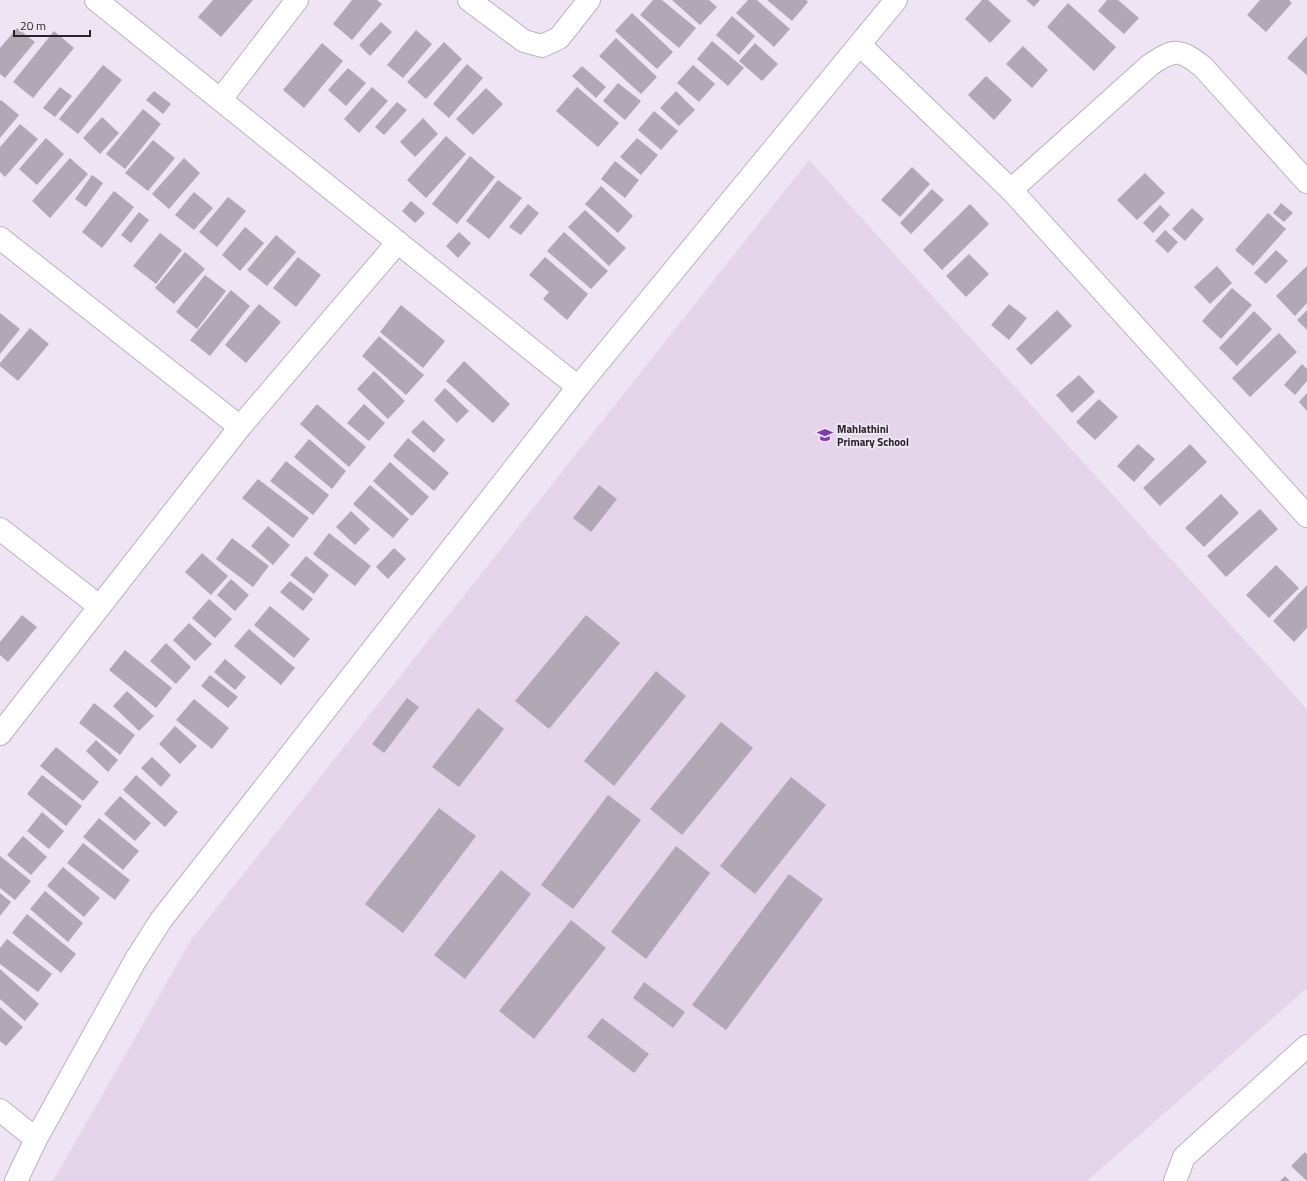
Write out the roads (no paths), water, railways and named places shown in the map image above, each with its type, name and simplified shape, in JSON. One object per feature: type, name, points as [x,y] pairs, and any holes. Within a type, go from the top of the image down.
[{"type":"street","points":[[96,0],[578,387]]},
{"type":"street","points":[[220,99],[297,0]]},
{"type":"street","points":[[469,0],[524,41],[542,46],[559,38],[589,0]]},
{"type":"street","points":[[16,1181],[36,1139],[135,961],[161,920],[578,387],[896,0]]},
{"type":"street","points":[[860,45],[1011,190],[1307,516]]},
{"type":"street","points":[[1011,190],[1150,65],[1166,54],[1180,53],[1190,57],[1203,67],[1307,182]]},
{"type":"street","points":[[0,238],[240,427]]},
{"type":"street","points":[[0,734],[240,427],[398,242]]},
{"type":"street","points":[[0,529],[99,606]]},
{"type":"street","points":[[1174,1181],[1184,1157],[1307,1046]]},
{"type":"street","points":[[0,1110],[36,1139]]},
{"type":"place","name":"Mahlathini Primary School","points":[[825,435]]}]
